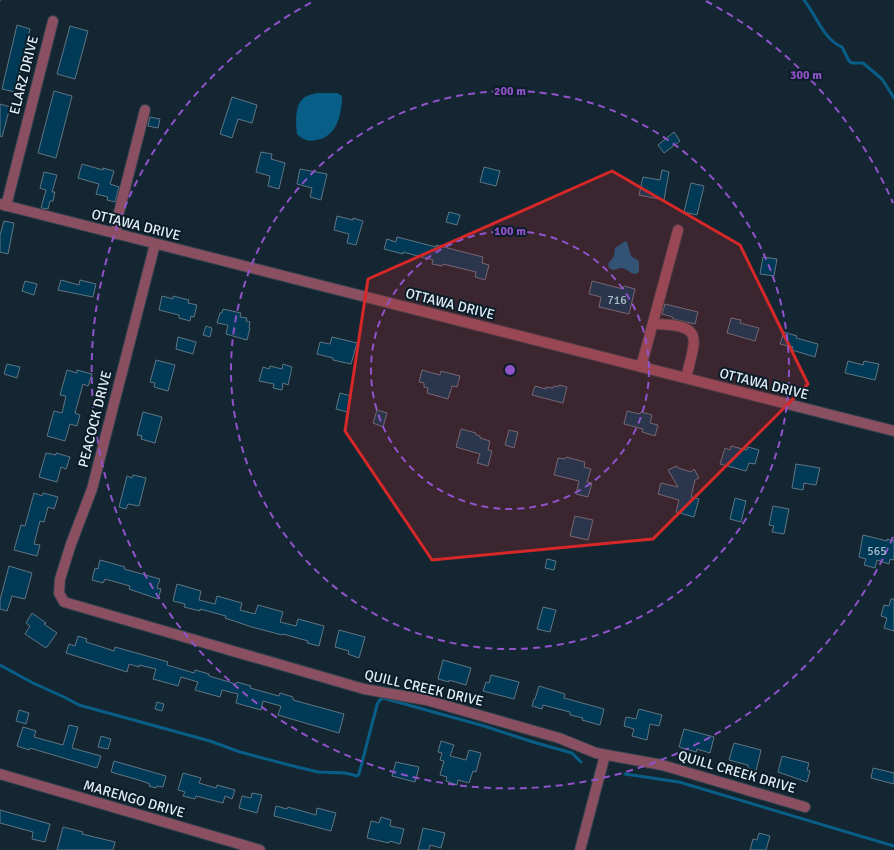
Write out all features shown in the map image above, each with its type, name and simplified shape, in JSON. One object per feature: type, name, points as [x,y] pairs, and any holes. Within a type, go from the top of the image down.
[{"type":"street","name":"ELARZ DRIVE","points":[[3,205],[53,21]]},
{"type":"street","points":[[116,234],[119,213],[145,110]]},
{"type":"street","name":"OTTAWA DRIVE","points":[[3,205],[894,431]]},
{"type":"street","points":[[641,367],[678,230]]},
{"type":"street","name":"PEACOCK DRIVE","points":[[61,598],[58,590],[60,579],[71,544],[92,489],[155,244]]},
{"type":"street","points":[[653,324],[671,324],[684,327],[691,332],[694,343],[686,378]]},
{"type":"street","name":"QUILL CREEK DRIVE","points":[[61,598],[64,602],[73,605],[364,689],[426,700],[558,738],[596,753],[662,765],[806,806]]},
{"type":"street","points":[[580,850],[605,755]]},
{"type":"street","name":"MARENGO DRIVE","points":[[0,774],[260,850]]},
{"type":"highlighted area","points":[[612,171],[740,245],[808,384],[653,539],[432,560],[345,431],[368,279]]},
{"type":"water","points":[[317,93],[337,93],[342,96],[339,119],[330,134],[322,139],[308,141],[297,134],[297,109],[301,100],[309,95]]},
{"type":"water","points":[[625,241],[627,242],[631,256],[639,261],[639,272],[636,274],[622,268],[613,270],[609,268],[608,264],[614,256],[615,248]]},
{"type":"building","points":[[17,25],[30,29],[15,92],[2,89]]},
{"type":"building","points":[[70,26],[88,31],[75,79],[57,74]]},
{"type":"building","points":[[54,91],[72,96],[56,158],[38,153]]},
{"type":"building","points":[[232,97],[257,105],[252,123],[238,119],[232,138],[220,134]]},
{"type":"building","points":[[0,104],[10,107],[2,137],[0,136]]},
{"type":"building","points":[[150,117],[160,119],[158,128],[148,126]]},
{"type":"building","points":[[674,132],[680,141],[664,153],[658,145]]},
{"type":"building","points":[[261,152],[272,154],[271,159],[285,163],[279,189],[268,186],[270,176],[256,172]]},
{"type":"building","points":[[82,164],[103,170],[103,168],[114,171],[110,184],[119,187],[115,202],[107,200],[108,197],[96,194],[99,184],[78,178]]},
{"type":"building","points":[[484,167],[500,171],[496,186],[480,182]]},
{"type":"building","points":[[300,169],[327,174],[321,200],[310,197],[312,188],[297,184]]},
{"type":"building","points":[[662,170],[669,172],[664,200],[639,195],[643,177],[660,180]]},
{"type":"building","points":[[44,172],[57,175],[52,192],[55,192],[53,201],[50,201],[48,209],[41,208],[46,190],[40,188]]},
{"type":"building","points":[[691,183],[704,186],[697,215],[684,212]]},
{"type":"building","points":[[449,212],[460,215],[457,225],[446,222]]},
{"type":"building","points":[[337,216],[363,221],[356,245],[347,243],[349,234],[334,230]]},
{"type":"building","points":[[4,221],[14,223],[8,254],[0,252],[0,235]]},
{"type":"building","points":[[397,237],[483,257],[482,263],[489,265],[485,280],[475,277],[476,272],[443,264],[442,266],[432,264],[433,260],[403,252],[403,254],[384,249],[387,239],[396,242]]},
{"type":"building","points":[[763,257],[777,259],[774,276],[760,274]]},
{"type":"building","points":[[61,280],[79,285],[80,280],[96,284],[93,297],[58,290]]},
{"type":"building","points":[[25,281],[37,284],[34,295],[22,291]]},
{"type":"building","points":[[592,281],[623,289],[624,286],[635,289],[629,314],[599,307],[601,297],[589,294]]},
{"type":"building","points":[[162,296],[173,299],[173,296],[189,300],[188,303],[197,305],[194,317],[191,316],[190,321],[179,318],[179,315],[159,310]]},
{"type":"building","points":[[665,304],[698,312],[695,324],[673,319],[673,317],[662,314]]},
{"type":"building","points":[[223,309],[241,313],[240,317],[247,318],[246,321],[250,322],[250,328],[247,340],[226,334],[228,325],[217,323]]},
{"type":"building","points":[[731,318],[741,320],[740,323],[759,328],[755,341],[727,333]]},
{"type":"building","points":[[206,326],[212,328],[210,337],[203,335]]},
{"type":"building","points":[[784,332],[797,336],[796,338],[818,344],[815,357],[792,350],[793,347],[780,344]]},
{"type":"building","points":[[178,337],[196,342],[193,354],[176,349]]},
{"type":"building","points":[[332,337],[357,343],[351,364],[333,360],[333,358],[317,354],[320,342],[330,344]]},
{"type":"building","points":[[156,360],[175,365],[168,391],[154,387],[155,383],[150,382]]},
{"type":"building","points":[[848,361],[863,365],[864,361],[879,364],[875,380],[845,373]]},
{"type":"building","points":[[7,364],[20,367],[17,378],[4,374]]},
{"type":"building","points":[[283,364],[292,367],[288,385],[283,383],[282,390],[273,388],[274,384],[259,381],[263,367],[269,369],[270,366],[282,369]]},
{"type":"building","points":[[67,370],[77,373],[77,370],[92,374],[88,386],[83,384],[75,413],[80,415],[77,426],[70,424],[65,441],[47,436],[54,411],[62,413],[66,396],[60,395]]},
{"type":"building","points":[[422,370],[440,375],[441,371],[460,376],[457,387],[452,386],[448,399],[427,393],[428,388],[424,387],[424,383],[419,382]]},
{"type":"building","points":[[559,385],[567,387],[563,403],[532,395],[535,386],[546,389],[546,387],[553,388],[554,386],[558,387]]},
{"type":"building","points":[[340,393],[351,396],[347,412],[336,409]]},
{"type":"building","points":[[377,410],[387,413],[383,427],[373,423]]},
{"type":"building","points":[[627,411],[640,414],[641,412],[652,415],[650,423],[658,425],[655,436],[642,432],[643,429],[624,424]]},
{"type":"building","points":[[143,412],[162,417],[155,443],[141,439],[142,436],[137,435]]},
{"type":"building","points":[[461,429],[476,433],[476,435],[480,436],[480,438],[490,441],[488,450],[492,451],[488,466],[477,463],[480,454],[456,447]]},
{"type":"building","points":[[509,430],[518,432],[514,448],[505,445]]},
{"type":"building","points":[[731,446],[747,450],[748,447],[759,450],[755,464],[749,463],[746,471],[720,464],[725,448],[730,450]]},
{"type":"building","points":[[46,453],[56,455],[56,453],[70,457],[66,469],[61,467],[57,482],[39,477]]},
{"type":"building","points":[[566,457],[585,462],[584,467],[591,469],[587,482],[592,483],[588,497],[576,494],[579,481],[554,475],[558,458],[565,459]]},
{"type":"building","points":[[796,464],[820,468],[816,485],[804,483],[803,490],[792,488]]},
{"type":"building","points":[[677,466],[678,468],[691,472],[694,469],[699,478],[695,480],[691,497],[699,499],[694,517],[676,512],[679,500],[658,494],[661,483],[678,487],[668,470]]},
{"type":"building","points":[[133,475],[146,478],[139,506],[128,504],[126,509],[119,507],[127,476],[132,478]]},
{"type":"building","points":[[34,493],[42,496],[43,493],[58,497],[54,509],[48,507],[44,522],[40,521],[34,544],[40,545],[37,556],[14,550],[21,525],[25,526]]},
{"type":"building","points":[[735,498],[746,501],[741,522],[730,519]]},
{"type":"building","points":[[773,506],[789,509],[784,534],[772,532],[774,526],[769,525]]},
{"type":"building","points":[[575,516],[593,520],[588,540],[570,536]]},
{"type":"building","points":[[863,535],[887,541],[887,539],[894,541],[894,560],[890,559],[889,564],[877,560],[875,568],[864,565],[866,559],[859,557]]},
{"type":"building","points":[[547,559],[556,561],[554,570],[545,568]]},
{"type":"building","points":[[100,560],[125,567],[124,569],[160,579],[157,588],[161,589],[158,599],[129,589],[130,586],[105,579],[103,583],[92,580],[95,568],[98,569]]},
{"type":"building","points":[[9,566],[32,573],[25,599],[12,596],[7,611],[0,609],[0,600]]},
{"type":"building","points":[[177,584],[201,591],[199,600],[215,604],[217,596],[242,603],[240,610],[255,614],[258,605],[283,612],[280,622],[296,626],[298,619],[324,626],[319,646],[307,643],[308,641],[252,627],[225,618],[226,616],[200,609],[200,611],[184,607],[185,604],[173,601]]},
{"type":"building","points":[[891,599],[894,599],[894,631],[884,628],[887,618],[881,616],[884,605],[889,606]]},
{"type":"building","points":[[543,607],[556,610],[550,632],[537,629]]},
{"type":"building","points":[[32,613],[57,633],[46,648],[25,634],[30,626],[26,623]]},
{"type":"building","points":[[339,630],[365,637],[359,658],[348,654],[349,651],[335,647]]},
{"type":"building","points":[[78,636],[87,639],[86,642],[114,651],[115,647],[168,662],[167,665],[194,673],[195,670],[209,674],[209,676],[236,684],[237,682],[251,686],[250,688],[279,696],[280,693],[293,697],[293,700],[344,714],[339,733],[278,715],[281,706],[263,701],[261,710],[236,703],[238,694],[222,690],[220,697],[195,690],[198,682],[181,677],[178,686],[153,679],[156,669],[129,664],[127,672],[66,653],[69,644],[75,646]]},
{"type":"building","points":[[443,660],[471,668],[466,685],[449,680],[449,682],[438,679]]},
{"type":"building","points":[[491,675],[519,682],[514,699],[483,691],[486,682],[489,683]]},
{"type":"building","points":[[539,686],[565,694],[564,698],[604,709],[600,725],[582,720],[583,718],[570,715],[570,712],[543,705],[542,709],[532,706]]},
{"type":"building","points":[[157,702],[164,704],[162,711],[155,709]]},
{"type":"building","points":[[639,709],[662,715],[659,726],[650,724],[647,740],[632,736],[634,729],[624,726],[626,717],[636,719]]},
{"type":"building","points":[[19,710],[29,713],[26,724],[16,721]]},
{"type":"building","points":[[69,725],[78,727],[72,748],[101,756],[97,768],[30,748],[29,750],[17,746],[23,727],[36,731],[34,737],[63,745]]},
{"type":"building","points":[[684,729],[714,737],[710,753],[697,749],[696,752],[679,747]]},
{"type":"building","points":[[101,736],[111,739],[108,749],[98,747]]},
{"type":"building","points":[[441,741],[454,745],[450,756],[466,760],[469,750],[481,753],[476,772],[473,771],[469,783],[458,780],[457,785],[446,781],[447,777],[440,775],[444,761],[440,760],[442,753],[438,752]]},
{"type":"building","points":[[734,743],[761,750],[756,771],[748,768],[748,765],[729,760]]},
{"type":"building","points":[[782,756],[809,763],[807,770],[810,771],[807,782],[778,772]]},
{"type":"building","points":[[114,761],[166,776],[163,787],[157,786],[156,788],[149,786],[150,784],[142,781],[111,772]]},
{"type":"building","points":[[396,762],[419,767],[415,782],[392,776]]},
{"type":"building","points":[[873,768],[894,773],[894,784],[871,778]]},
{"type":"building","points":[[183,773],[201,778],[199,783],[216,788],[217,785],[235,790],[232,799],[225,796],[223,803],[196,796],[195,799],[183,796],[185,792],[178,790]]},
{"type":"building","points":[[252,793],[262,795],[257,813],[239,808],[242,796],[251,798]]},
{"type":"building","points":[[276,806],[287,809],[288,807],[316,815],[317,808],[336,813],[331,831],[274,816]]},
{"type":"building","points":[[0,810],[50,824],[45,842],[32,839],[33,832],[0,823]]},
{"type":"building","points":[[381,817],[391,820],[390,826],[404,829],[400,844],[367,838],[371,821],[379,823]]},
{"type":"building","points":[[63,827],[83,832],[82,834],[115,842],[113,850],[57,850]]},
{"type":"building","points":[[423,828],[445,833],[441,848],[430,845],[429,850],[418,850]]},
{"type":"building","points":[[759,833],[770,836],[766,850],[750,850],[753,839],[757,840]]},
{"type":"waterway","points":[[804,0],[825,33],[835,43],[842,47],[849,61],[852,63],[863,63],[882,79],[894,98]]},
{"type":"waterway","points":[[0,665],[79,705],[210,741],[240,752],[318,772],[345,773],[357,776],[359,774],[377,705],[383,698],[484,726],[572,753],[581,762]]},
{"type":"waterway","points":[[625,774],[679,782],[894,846]]}]
